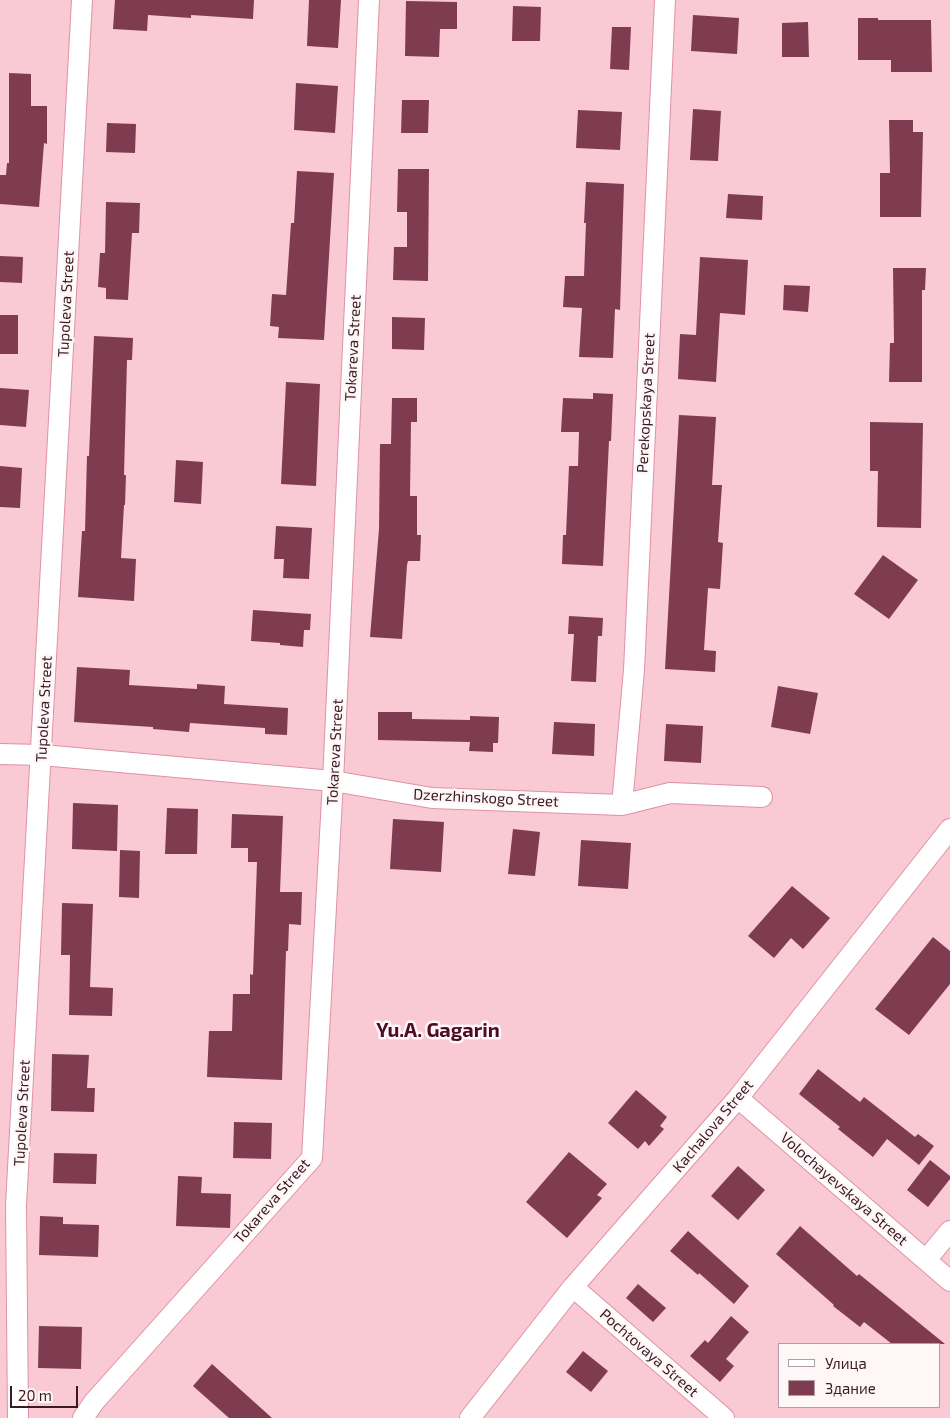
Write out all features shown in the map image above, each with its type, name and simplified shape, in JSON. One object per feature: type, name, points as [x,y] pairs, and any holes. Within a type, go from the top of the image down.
[{"type":"street","name":"Tupoleva Street","points":[[18,1418],[16,1205],[82,0]]},
{"type":"street","name":"Tokareva Street","points":[[83,1418],[94,1402],[312,1158],[333,781],[369,0]]},
{"type":"street","name":"Perekopskaya Street","points":[[622,805],[634,670],[665,0]]},
{"type":"street","name":"Dzerzhinskogo Street","points":[[0,754],[42,755],[333,781],[432,798],[622,805],[670,793],[762,797]]},
{"type":"street","name":"Kachalova Street","points":[[470,1418],[573,1287],[738,1098],[950,829]]},
{"type":"street","name":"Volochayevskaya Street","points":[[738,1098],[950,1281]]},
{"type":"street","points":[[926,1260],[950,1231]]},
{"type":"street","name":"Pochtovaya Street","points":[[573,1287],[724,1418]]},
{"type":"building","points":[[115,0],[254,0],[253,19],[191,15],[191,18],[148,15],[147,31],[113,29]]},
{"type":"building","points":[[309,0],[341,0],[338,48],[307,46]]},
{"type":"building","points":[[406,1],[457,2],[457,29],[440,29],[439,57],[405,56]]},
{"type":"building","points":[[513,6],[541,7],[540,41],[512,41]]},
{"type":"building","points":[[693,15],[739,18],[737,54],[691,51]]},
{"type":"building","points":[[858,18],[931,20],[932,72],[891,72],[891,60],[858,60]]},
{"type":"building","points":[[808,22],[809,57],[782,57],[782,23]]},
{"type":"building","points":[[612,27],[631,27],[629,70],[610,69]]},
{"type":"building","points":[[9,73],[31,74],[31,106],[47,106],[47,144],[44,143],[39,207],[0,204],[0,175],[6,175],[7,163],[9,163]]},
{"type":"building","points":[[296,83],[338,86],[335,133],[294,130]]},
{"type":"building","points":[[402,100],[429,100],[428,133],[401,133]]},
{"type":"building","points":[[693,109],[721,111],[718,161],[690,160]]},
{"type":"building","points":[[578,110],[622,112],[620,150],[576,148]]},
{"type":"building","points":[[889,120],[913,120],[913,132],[923,132],[921,217],[880,217],[880,173],[890,173]]},
{"type":"building","points":[[107,123],[136,124],[135,153],[106,152]]},
{"type":"building","points":[[398,169],[429,169],[428,281],[393,280],[394,247],[407,247],[407,212],[397,212]]},
{"type":"building","points":[[297,171],[334,173],[324,340],[278,338],[279,327],[270,326],[272,294],[286,295],[291,223],[294,223]]},
{"type":"building","points":[[586,182],[624,184],[620,310],[615,309],[613,358],[579,357],[582,308],[563,307],[565,276],[584,276]]},
{"type":"building","points":[[728,194],[763,196],[762,220],[726,218]]},
{"type":"building","points":[[106,202],[140,203],[139,233],[132,233],[128,300],[106,299],[106,288],[98,287],[100,253],[105,253]]},
{"type":"building","points":[[0,256],[23,257],[22,283],[0,282]]},
{"type":"building","points":[[700,257],[748,260],[745,315],[720,313],[716,382],[678,379],[680,334],[696,335]]},
{"type":"building","points":[[893,268],[926,268],[925,290],[922,290],[922,382],[889,382],[890,343],[894,343]]},
{"type":"building","points":[[784,285],[810,286],[808,312],[783,310]]},
{"type":"building","points":[[0,315],[18,315],[18,354],[0,354]]},
{"type":"building","points":[[392,317],[425,318],[424,350],[392,349]]},
{"type":"building","points":[[94,336],[133,338],[132,360],[127,360],[124,475],[126,475],[121,558],[136,559],[134,601],[78,597],[82,531],[85,531]]},
{"type":"building","points":[[286,382],[320,384],[316,486],[281,484]]},
{"type":"building","points":[[0,388],[29,390],[26,427],[0,425]]},
{"type":"building","points":[[593,393],[613,394],[603,566],[562,564],[563,535],[566,535],[569,466],[578,466],[579,432],[561,432],[563,398],[593,399]]},
{"type":"building","points":[[392,398],[417,398],[417,422],[411,422],[410,496],[417,496],[417,535],[421,535],[420,561],[408,561],[407,565],[402,639],[370,637],[379,529],[380,444],[391,444]]},
{"type":"building","points":[[679,415],[716,417],[712,485],[722,485],[718,542],[723,543],[720,589],[708,588],[704,650],[716,651],[715,672],[665,669]]},
{"type":"building","points":[[870,422],[923,423],[921,528],[877,527],[878,471],[870,471]]},
{"type":"building","points":[[176,460],[203,462],[201,504],[174,502]]},
{"type":"building","points":[[0,466],[22,468],[20,508],[0,507]]},
{"type":"building","points":[[276,526],[312,528],[309,579],[283,578],[284,559],[274,559]]},
{"type":"building","points":[[883,555],[918,580],[889,619],[854,594]]},
{"type":"building","points":[[253,610],[311,614],[310,630],[304,630],[303,647],[251,641]]},
{"type":"building","points":[[569,616],[603,618],[602,636],[598,636],[596,682],[571,681],[574,634],[568,634]]},
{"type":"building","points":[[77,667],[130,670],[129,685],[197,689],[197,684],[225,686],[224,704],[288,708],[287,735],[265,734],[265,728],[190,723],[189,732],[153,729],[153,727],[74,722]]},
{"type":"building","points":[[778,686],[818,693],[810,734],[771,727]]},
{"type":"building","points":[[378,712],[412,712],[412,719],[470,720],[470,716],[499,717],[498,743],[493,743],[493,752],[469,751],[470,742],[378,740]]},
{"type":"building","points":[[554,722],[595,724],[594,756],[552,754]]},
{"type":"building","points":[[666,724],[703,726],[701,763],[664,761]]},
{"type":"building","points":[[73,803],[118,805],[117,851],[72,849]]},
{"type":"building","points":[[167,808],[198,809],[197,854],[165,854]]},
{"type":"building","points":[[232,814],[283,816],[280,892],[302,892],[301,925],[289,924],[288,951],[286,951],[282,1080],[207,1077],[209,1031],[232,1031],[233,994],[250,994],[250,974],[253,975],[257,862],[248,862],[248,848],[231,848]]},
{"type":"building","points":[[393,819],[444,822],[441,872],[390,869]]},
{"type":"building","points":[[513,829],[540,832],[535,876],[508,874]]},
{"type":"building","points":[[581,840],[631,843],[628,889],[578,886]]},
{"type":"building","points":[[120,850],[140,851],[139,898],[119,897]]},
{"type":"building","points":[[792,886],[830,918],[803,949],[791,938],[774,958],[748,936]]},
{"type":"building","points":[[62,903],[93,904],[90,987],[113,988],[112,1016],[69,1015],[70,955],[61,955]]},
{"type":"building","points":[[933,937],[950,951],[950,984],[909,1035],[875,1009]]},
{"type":"building","points":[[52,1054],[89,1055],[87,1088],[95,1088],[94,1112],[51,1111]]},
{"type":"building","points":[[818,1069],[860,1102],[864,1097],[915,1137],[918,1134],[934,1146],[919,1165],[887,1139],[873,1157],[799,1094]]},
{"type":"building","points":[[636,1090],[667,1117],[660,1126],[664,1129],[649,1146],[645,1141],[638,1149],[608,1123]]},
{"type":"building","points":[[234,1122],[272,1123],[271,1159],[233,1158]]},
{"type":"building","points":[[569,1152],[607,1184],[597,1195],[602,1198],[567,1238],[526,1202]]},
{"type":"building","points":[[54,1153],[97,1154],[96,1184],[53,1183]]},
{"type":"building","points":[[930,1160],[950,1176],[950,1179],[928,1207],[907,1190]]},
{"type":"building","points":[[738,1166],[765,1190],[738,1220],[711,1196]]},
{"type":"building","points":[[178,1176],[202,1177],[201,1193],[231,1194],[230,1228],[176,1226]]},
{"type":"building","points":[[40,1216],[63,1217],[63,1224],[99,1225],[98,1257],[39,1255]]},
{"type":"building","points":[[800,1226],[857,1276],[859,1274],[945,1344],[891,1343],[864,1322],[860,1327],[833,1306],[776,1254]]},
{"type":"building","points":[[688,1231],[749,1286],[734,1304],[699,1273],[698,1275],[670,1251]]},
{"type":"building","points":[[638,1284],[666,1308],[653,1322],[626,1298]]},
{"type":"building","points":[[731,1316],[749,1332],[726,1359],[734,1366],[720,1382],[690,1356],[705,1340],[708,1343]]},
{"type":"building","points":[[39,1326],[82,1327],[81,1369],[38,1368]]},
{"type":"building","points":[[583,1351],[608,1371],[591,1392],[566,1372]]},
{"type":"building","points":[[212,1364],[272,1418],[229,1418],[193,1386]]},
{"type":"district","name":"Yu.A. Gagarin","points":[[438,1030]]}]
